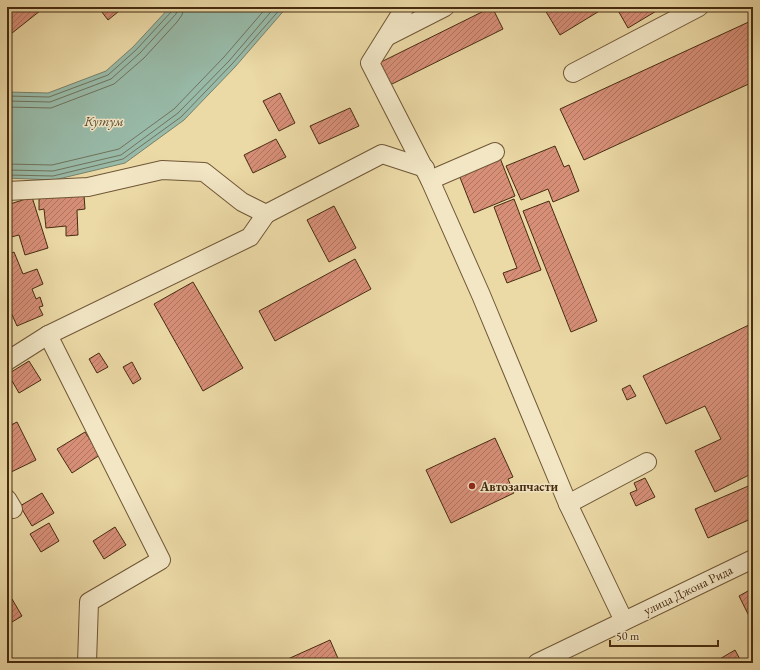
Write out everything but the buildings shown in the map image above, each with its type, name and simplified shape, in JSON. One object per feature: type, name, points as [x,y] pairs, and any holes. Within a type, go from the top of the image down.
[{"type":"street","points":[[405,7],[370,63],[427,174],[481,295],[568,504],[624,621]]},
{"type":"street","points":[[388,36],[445,7]]},
{"type":"street","points":[[573,73],[699,7]]},
{"type":"street","points":[[7,361],[48,335],[250,237],[266,214],[382,154],[427,174],[495,152]]},
{"type":"street","points":[[7,191],[88,187],[162,170],[204,172],[242,202],[266,214]]},
{"type":"street","points":[[48,335],[161,560],[89,602],[87,663]]},
{"type":"street","points":[[568,504],[647,462]]},
{"type":"street","name":"улица Джона Рида","points":[[537,663],[753,559]]},
{"type":"water","name":"Кутум","points":[[170,7],[287,7],[235,67],[184,120],[125,163],[54,180],[7,178],[7,92],[48,93],[106,71],[133,47]]},
{"type":"place","name":"Автозапчасти","points":[[472,486]]}]
